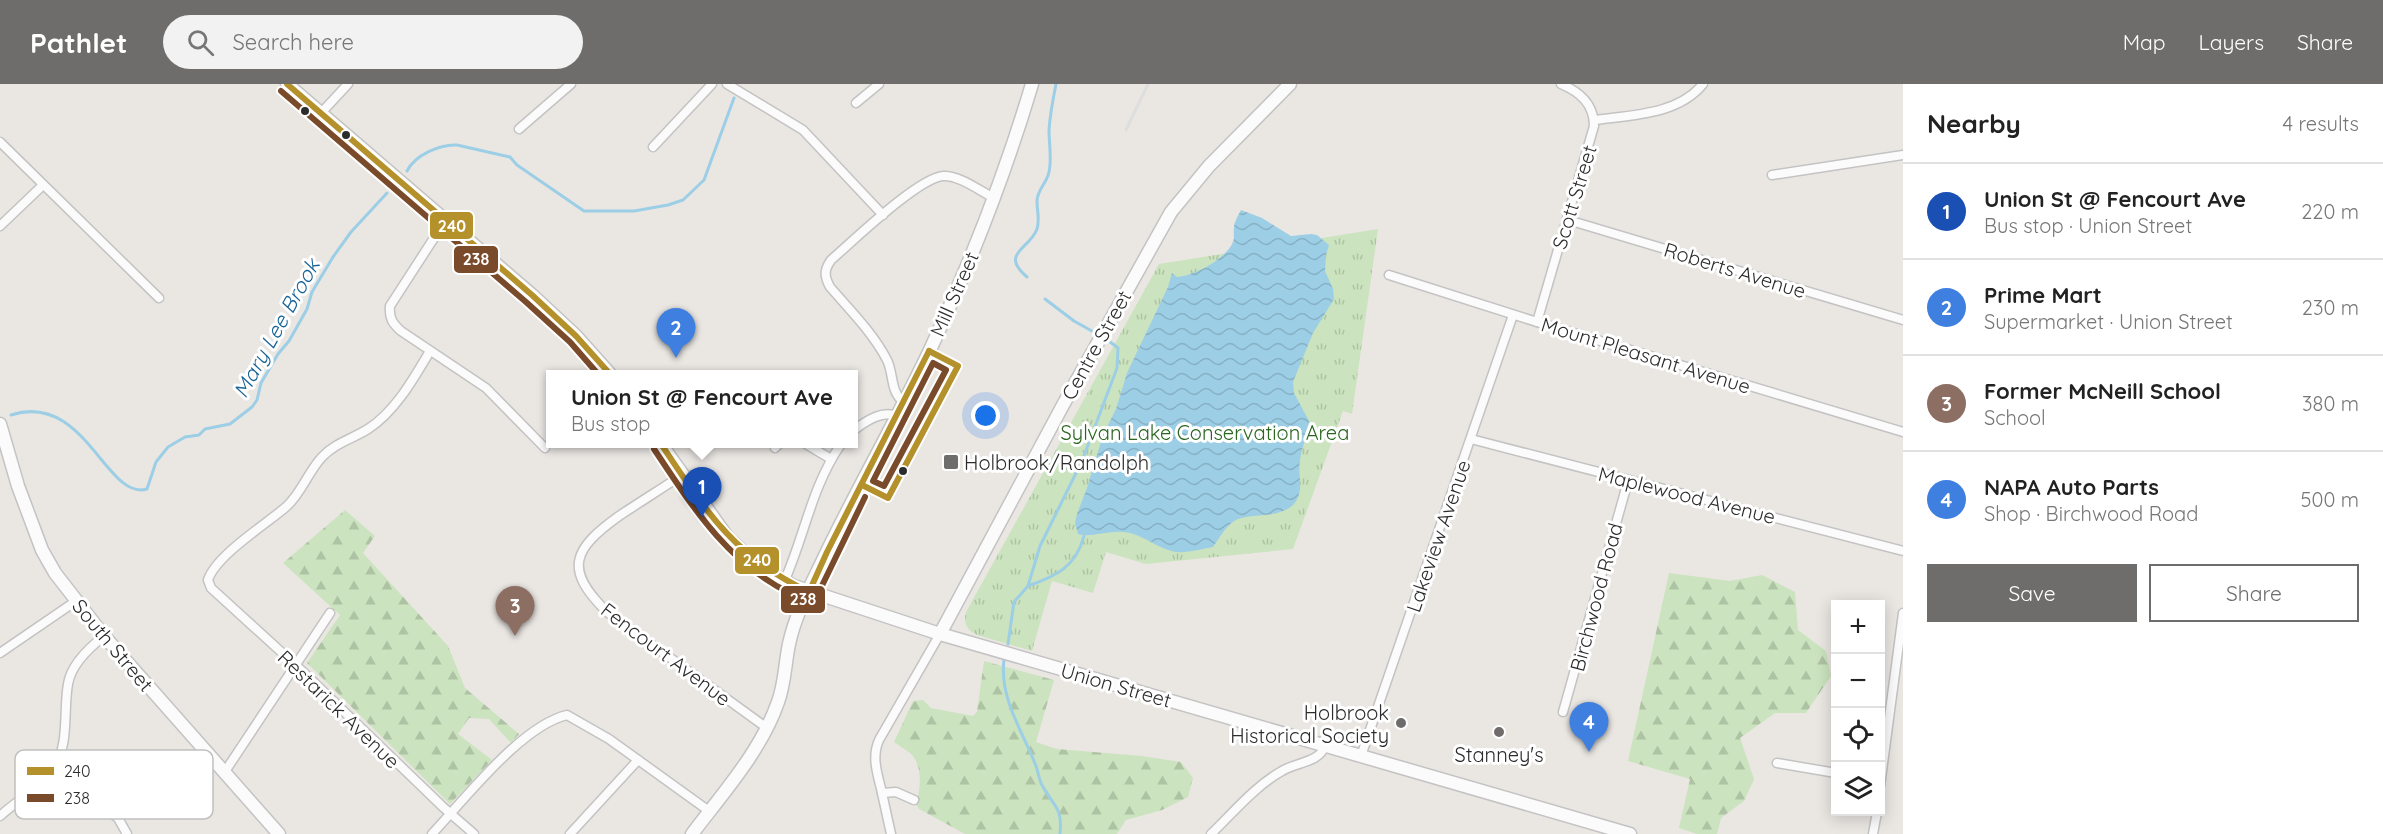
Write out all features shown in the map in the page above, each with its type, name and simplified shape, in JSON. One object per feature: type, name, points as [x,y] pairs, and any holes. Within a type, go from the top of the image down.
[{"type":"main road","points":[[287,84],[551,312],[606,370]]},
{"type":"main road","name":"Mill Street","points":[[809,592],[904,402],[971,258],[994,198],[1032,84]]},
{"type":"main road","name":"Centre Street","points":[[940,634],[1154,241],[1183,196],[1209,166],[1290,84]]},
{"type":"main road","name":"South Street","points":[[0,424],[18,486],[42,550],[55,573],[104,636],[204,750]]},
{"type":"main road","name":"Union Street","points":[[664,448],[728,538],[761,568],[784,582],[809,592],[940,634],[1630,834]]},
{"type":"main road","points":[[692,834],[766,728],[781,693],[792,633],[809,592]]},
{"type":"main road","name":"South Street","points":[[213,760],[279,834]]},
{"type":"street","points":[[321,113],[348,84]]},
{"type":"street","points":[[519,129],[572,84]]},
{"type":"street","points":[[653,147],[712,84]]},
{"type":"street","points":[[728,84],[803,130],[883,215]]},
{"type":"street","points":[[856,103],[879,84]]},
{"type":"street","name":"Scott Street","points":[[1537,322],[1591,143],[1594,120],[1585,99],[1561,84]]},
{"type":"street","points":[[1594,120],[1675,105],[1689,98],[1703,84]]},
{"type":"street","points":[[0,142],[159,298]]},
{"type":"street","points":[[1772,175],[1903,155]]},
{"type":"street","points":[[904,402],[896,394],[891,373],[881,350],[830,287],[825,274],[831,260],[883,215],[926,183],[943,176],[994,198]]},
{"type":"street","points":[[0,226],[42,184]]},
{"type":"street","name":"Roberts Avenue","points":[[1568,220],[1903,320]]},
{"type":"street","points":[[445,221],[390,306],[389,315],[392,323],[486,388],[545,448]]},
{"type":"street","name":"Mount Pleasant Avenue","points":[[1389,276],[1903,432]]},
{"type":"street","name":"Lakeview Avenue","points":[[1361,756],[1513,315]]},
{"type":"street","name":"Restarick Avenue","points":[[430,351],[416,375],[381,418],[368,429],[339,443],[322,456],[291,502],[243,541],[208,580],[211,588],[474,834]]},
{"type":"street","points":[[858,428],[882,415],[889,413],[897,416]]},
{"type":"street","name":"Maplewood Avenue","points":[[1471,439],[1903,551]]},
{"type":"street","points":[[813,448],[831,459]]},
{"type":"street","points":[[784,582],[794,560],[813,498],[838,448]]},
{"type":"street","name":"Fencourt Avenue","points":[[682,475],[589,540],[580,557],[580,573],[583,583],[607,612],[766,728]]},
{"type":"street","name":"Birchwood Road","points":[[1563,712],[1628,481]]},
{"type":"street","points":[[0,653],[76,602]]},
{"type":"street","points":[[224,773],[330,613]]},
{"type":"street","points":[[1884,762],[1903,613]]},
{"type":"street","points":[[891,834],[875,765],[876,746],[940,634]]},
{"type":"street","points":[[61,750],[68,682],[73,670],[86,653],[104,636]]},
{"type":"street","points":[[432,834],[513,748],[560,717],[567,715],[581,721],[709,811]]},
{"type":"street","points":[[1211,834],[1272,777],[1287,768],[1319,756],[1325,746]]},
{"type":"street","points":[[570,834],[638,760]]},
{"type":"street","points":[[1777,763],[1831,772]]},
{"type":"street","points":[[882,793],[897,792],[914,800]]},
{"type":"street","points":[[0,816],[15,803]]},
{"type":"street","points":[[1873,834],[1876,816]]},
{"type":"street","points":[[119,819],[127,834]]},
{"type":"green space","name":"Sylvan Lake Conservation Area","points":[[1378,229],[1352,414],[1343,411],[1293,549],[1146,564],[1106,552],[1093,593],[1052,581],[1032,651],[977,635],[971,631],[966,623],[966,612],[1159,264]]},
{"type":"green space","points":[[345,510],[375,536],[363,553],[448,646],[465,688],[519,734],[511,743],[489,719],[469,718],[458,734],[492,760],[450,804],[307,663],[340,615],[283,563]]},
{"type":"green space","points":[[1669,573],[1730,581],[1762,575],[1795,592],[1798,630],[1826,651],[1831,676],[1806,713],[1775,713],[1740,738],[1754,779],[1744,801],[1721,818],[1717,834],[1697,834],[1679,828],[1690,779],[1628,761]]},
{"type":"green space","points":[[984,661],[1054,680],[1036,742],[1057,749],[1142,756],[1181,762],[1193,778],[1188,797],[1162,810],[1126,820],[1117,834],[965,834],[919,809],[916,804],[920,784],[917,764],[910,753],[894,742],[913,701],[923,700],[931,708],[973,716],[977,712]]},
{"type":"water","points":[[1241,210],[1262,218],[1291,236],[1317,235],[1329,245],[1325,271],[1333,289],[1334,299],[1313,333],[1293,382],[1294,393],[1309,421],[1299,468],[1300,489],[1297,500],[1282,512],[1234,521],[1213,547],[1190,551],[1169,550],[1131,533],[1078,534],[1075,523],[1077,514],[1103,435],[1116,409],[1127,373],[1168,287],[1172,273],[1177,277],[1192,274],[1209,266],[1224,254],[1233,242],[1235,224]]},
{"type":"waterway","points":[[1027,277],[1019,269],[1016,257],[1037,229],[1037,197],[1050,167],[1049,130],[1056,84]]},
{"type":"waterway","name":"Mary Lee Brook","points":[[407,171],[422,155],[443,146],[457,145],[510,157],[517,165],[584,211],[634,211],[668,205],[683,200],[704,180],[734,98]]},
{"type":"waterway","name":"Mary Lee Brook","points":[[11,415],[36,412],[58,418],[76,431],[119,479],[132,488],[147,489],[156,462],[168,447],[185,437],[199,435],[205,429],[230,424],[252,407],[257,400],[261,383],[278,354],[289,341],[307,309],[312,292],[333,257],[351,232],[387,193]]},
{"type":"waterway","points":[[1045,299],[1074,321],[1099,335]]},
{"type":"waterway","points":[[1008,644],[1014,602],[1028,586],[1040,546],[1082,461],[1117,368],[1118,348],[1105,338]]},
{"type":"waterway","points":[[1028,586],[1064,569],[1076,555],[1084,536]]},
{"type":"waterway","points":[[1004,660],[1003,674],[1008,701],[1041,783],[1058,811],[1060,834]]},
{"type":"railway","points":[[1126,130],[1148,84]]},
{"type":"transit line","name":"240","points":[[287,84],[532,295],[576,336],[606,370]]},
{"type":"transit line","name":"238","points":[[281,91],[526,302],[570,342],[594,370]]},
{"type":"transit line","name":"240","points":[[862,485],[888,498],[958,366],[929,351]]},
{"type":"transit line","name":"240","points":[[809,592],[929,351]]},
{"type":"transit line","name":"238","points":[[933,363],[946,370],[884,486],[873,481],[933,363]]},
{"type":"transit line","name":"240","points":[[664,448],[723,530],[760,563],[809,592]]},
{"type":"transit line","name":"238","points":[[654,449],[697,512],[730,550],[769,581],[805,600],[811,600],[817,596],[865,497]]},
{"type":"place","name":"Prime Mart","points":[[676,358]]},
{"type":"place","name":"Holbrook/Randolph","points":[[951,462]]},
{"type":"place","name":"Union St @ Fencourt Ave","points":[[702,517]]},
{"type":"place","name":"Former McNeill School","points":[[515,636]]},
{"type":"place","name":"Holbrook Historical Society","points":[[1401,723]]},
{"type":"place","name":"Stanney's","points":[[1499,732]]},
{"type":"place","name":"NAPA Auto Parts","points":[[1589,752]]}]
